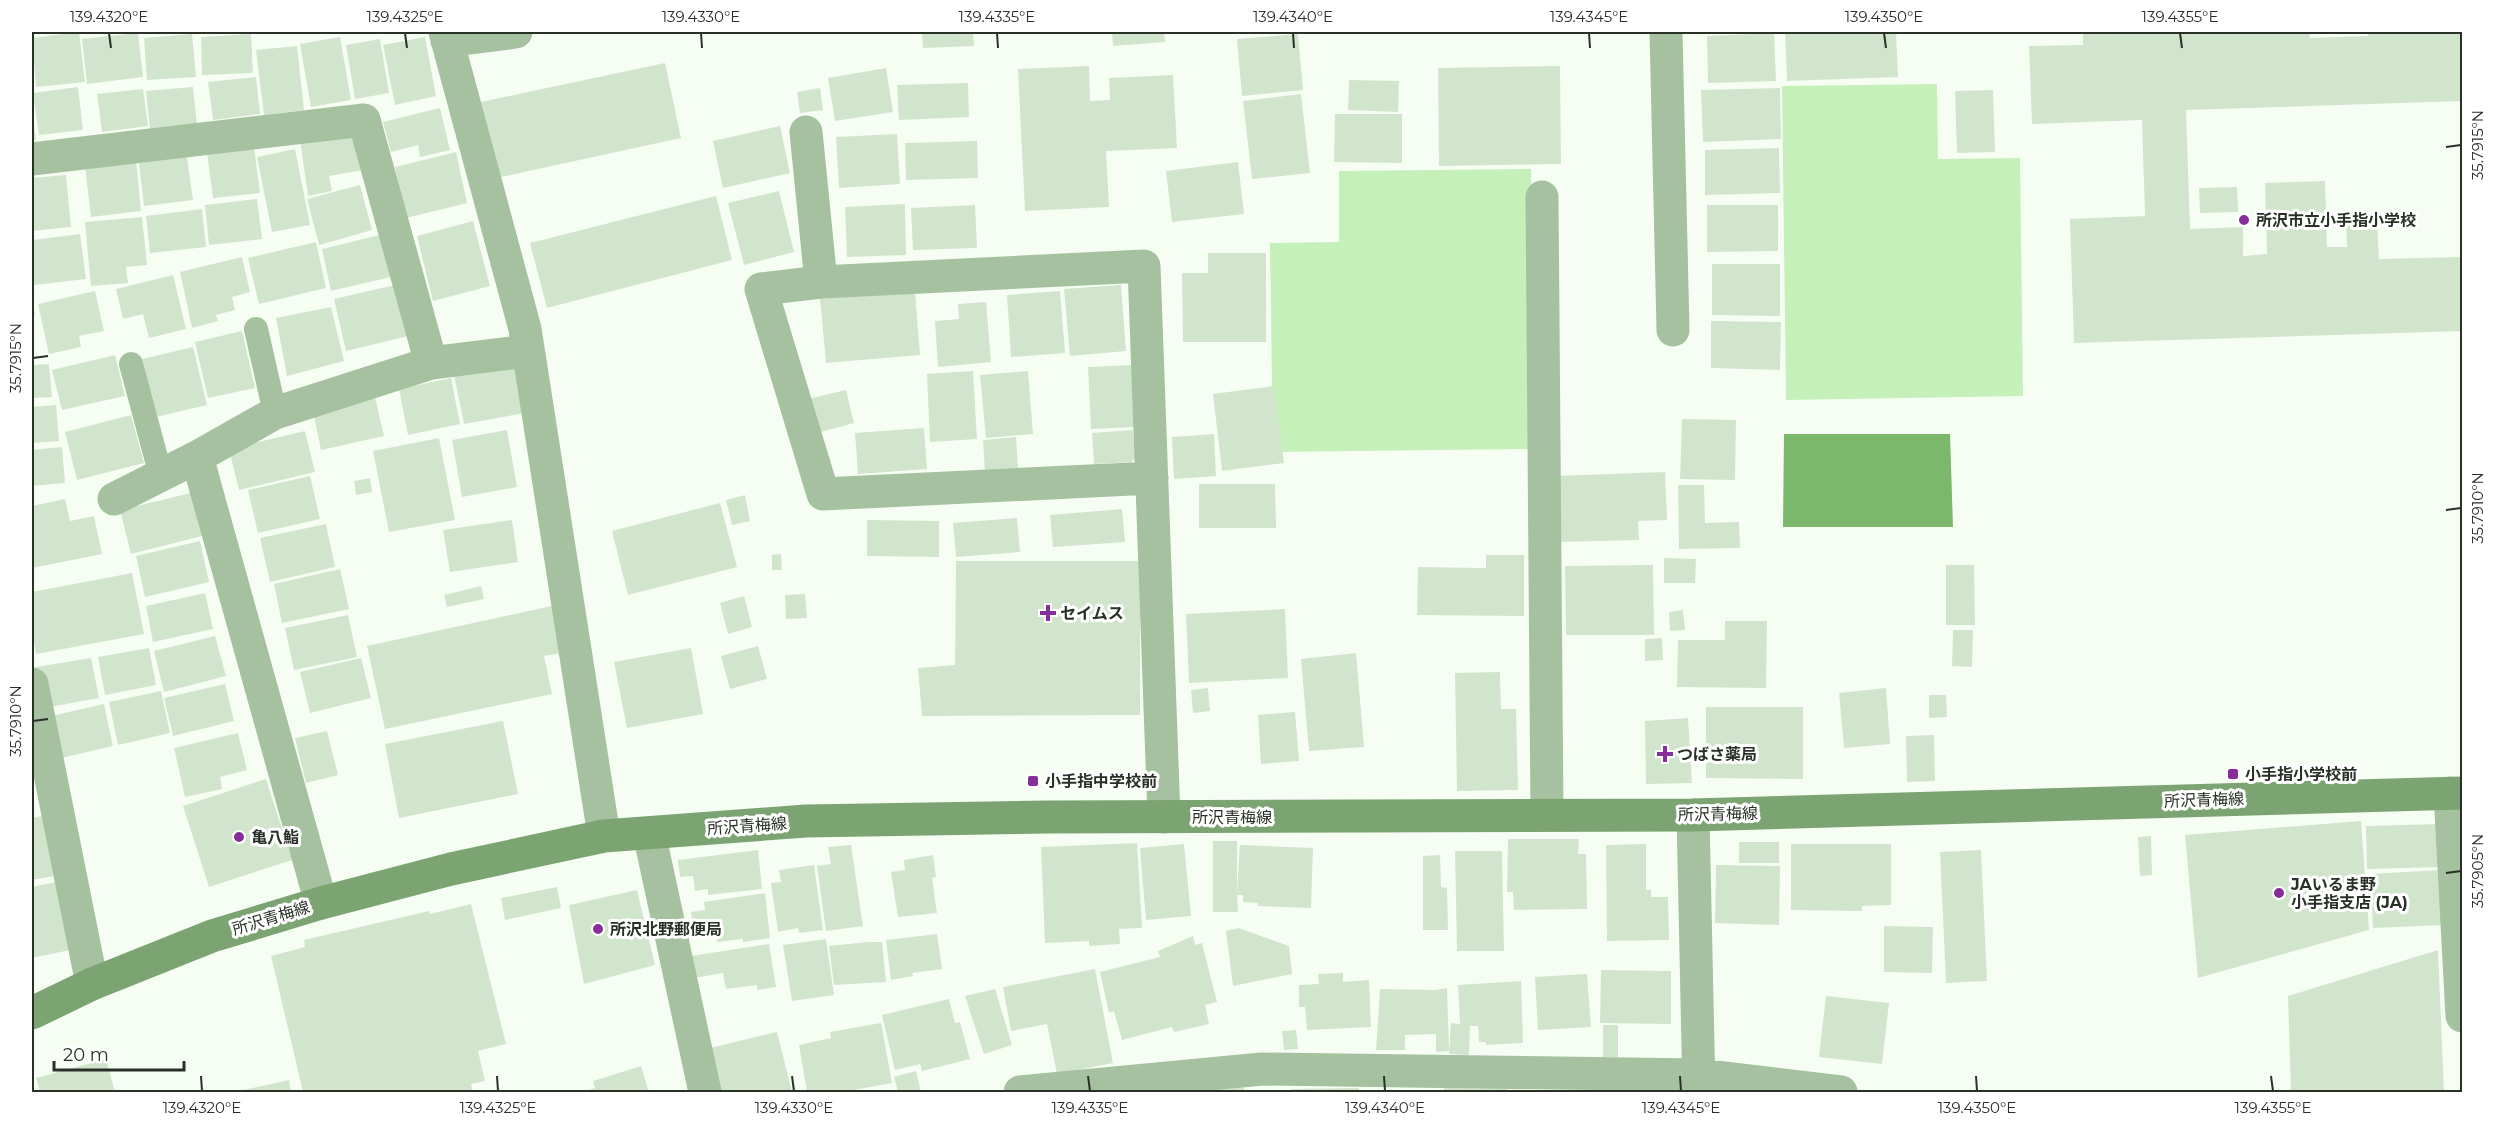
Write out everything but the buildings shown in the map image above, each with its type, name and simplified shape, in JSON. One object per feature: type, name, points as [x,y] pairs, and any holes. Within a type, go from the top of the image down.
[{"type":"main road","name":"所沢青梅線","points":[[32,1013],[92,984],[212,936],[321,903],[451,869],[604,836],[806,821],[1047,816],[1693,815],[2456,793]]},
{"type":"street","points":[[516,32],[446,36],[525,329],[604,836]]},
{"type":"street","points":[[1666,32],[1673,330]]},
{"type":"street","points":[[32,159],[364,120],[431,363]]},
{"type":"street","points":[[806,132],[820,282]]},
{"type":"street","points":[[1542,197],[1547,815]]},
{"type":"street","points":[[1152,478],[823,494],[761,289],[820,282],[1144,266],[1152,478],[1164,817]]},
{"type":"street","points":[[114,500],[275,413],[431,363],[528,351]]},
{"type":"street","points":[[197,457],[321,903]]},
{"type":"street","points":[[32,684],[92,984]]},
{"type":"street","points":[[2456,793],[2463,1016]]},
{"type":"street","points":[[1693,815],[1699,1084]]},
{"type":"street","points":[[649,833],[705,1092]]},
{"type":"street","points":[[1020,1092],[1263,1081],[1699,1084],[1841,1092]]},
{"type":"lane","points":[[255,330],[275,413]]},
{"type":"lane","points":[[131,364],[161,476]]},
{"type":"shaded area","points":[[1937,84],[1938,159],[2020,158],[2023,396],[1786,400],[1782,86]]},
{"type":"shaded area","points":[[1531,169],[1534,449],[1273,452],[1270,243],[1339,242],[1339,171]]},
{"type":"shaded area","points":[[1784,434],[1950,434],[1953,527],[1783,527]]},
{"type":"place","name":"所沢市立小手指小学校","points":[[2244,220]]},
{"type":"place","name":"セイムス","points":[[1048,613]]},
{"type":"place","name":"つばさ薬局","points":[[1665,754]]},
{"type":"place","name":"小手指小学校前","points":[[2233,774]]},
{"type":"place","name":"小手指中学校前","points":[[1033,781]]},
{"type":"place","name":"亀八鮨","points":[[239,837]]},
{"type":"place","name":"JAいるま野 小手指支店 (JA)","points":[[2279,893]]},
{"type":"place","name":"所沢北野郵便局","points":[[598,929]]}]
